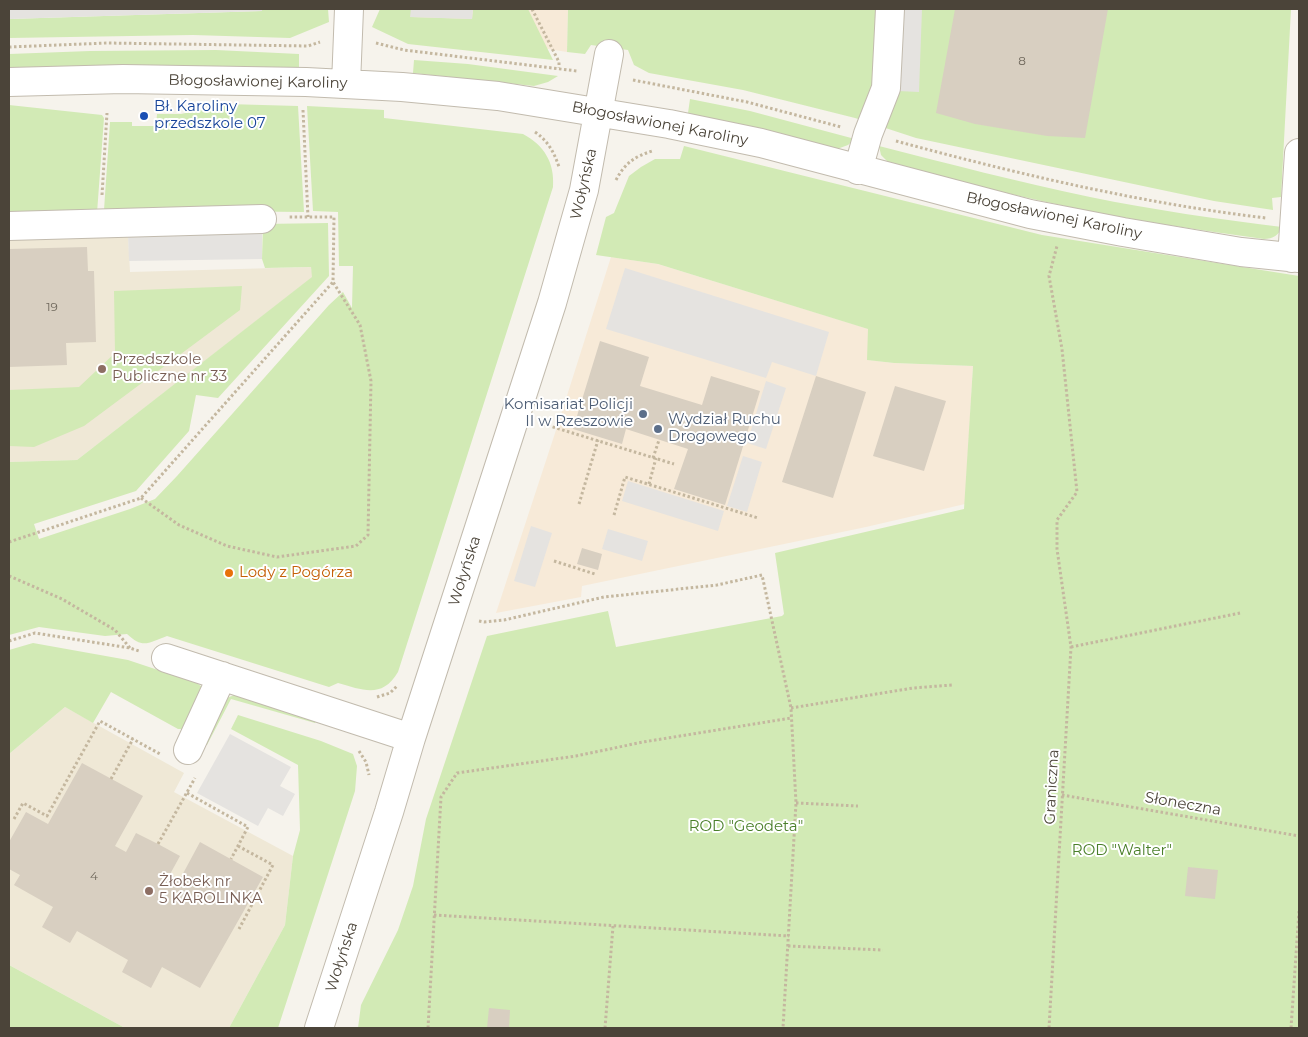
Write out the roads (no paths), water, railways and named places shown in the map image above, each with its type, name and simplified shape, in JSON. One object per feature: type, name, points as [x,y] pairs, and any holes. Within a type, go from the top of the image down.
[{"type":"street","points":[[346,84],[349,9]]},
{"type":"street","points":[[858,170],[868,134],[886,88],[890,9]]},
{"type":"street","name":"Wołyńska","points":[[319,1028],[552,303],[584,190],[609,54]]},
{"type":"street","name":"Błogosławionej Karoliny","points":[[9,82],[123,79],[346,84],[498,96],[600,111],[762,143],[858,170],[1064,221],[1241,252],[1296,258]]},
{"type":"street","points":[[1296,258],[1295,222],[1299,154]]},
{"type":"street","points":[[9,226],[262,219]]},
{"type":"street","points":[[166,658],[411,738]]},
{"type":"street","points":[[183,760],[222,676]]},
{"type":"place","name":"Bł. Karoliny przedszkole 07","points":[[144,116]]},
{"type":"place","name":"Przedszkole Publiczne nr 33","points":[[102,369]]},
{"type":"place","name":"Komisariat Policji II w Rzeszowie","points":[[643,414]]},
{"type":"place","name":"Wydział Ruchu Drogowego","points":[[658,429]]},
{"type":"place","name":"Lody z Pogórza","points":[[229,573]]},
{"type":"place","name":"Żłobek nr 5 KAROLINKA","points":[[149,891]]},
{"type":"park label","name":"ROD \"Geodeta\"","points":[[746,827]]},
{"type":"park label","name":"ROD \"Walter\"","points":[[1122,851]]}]
